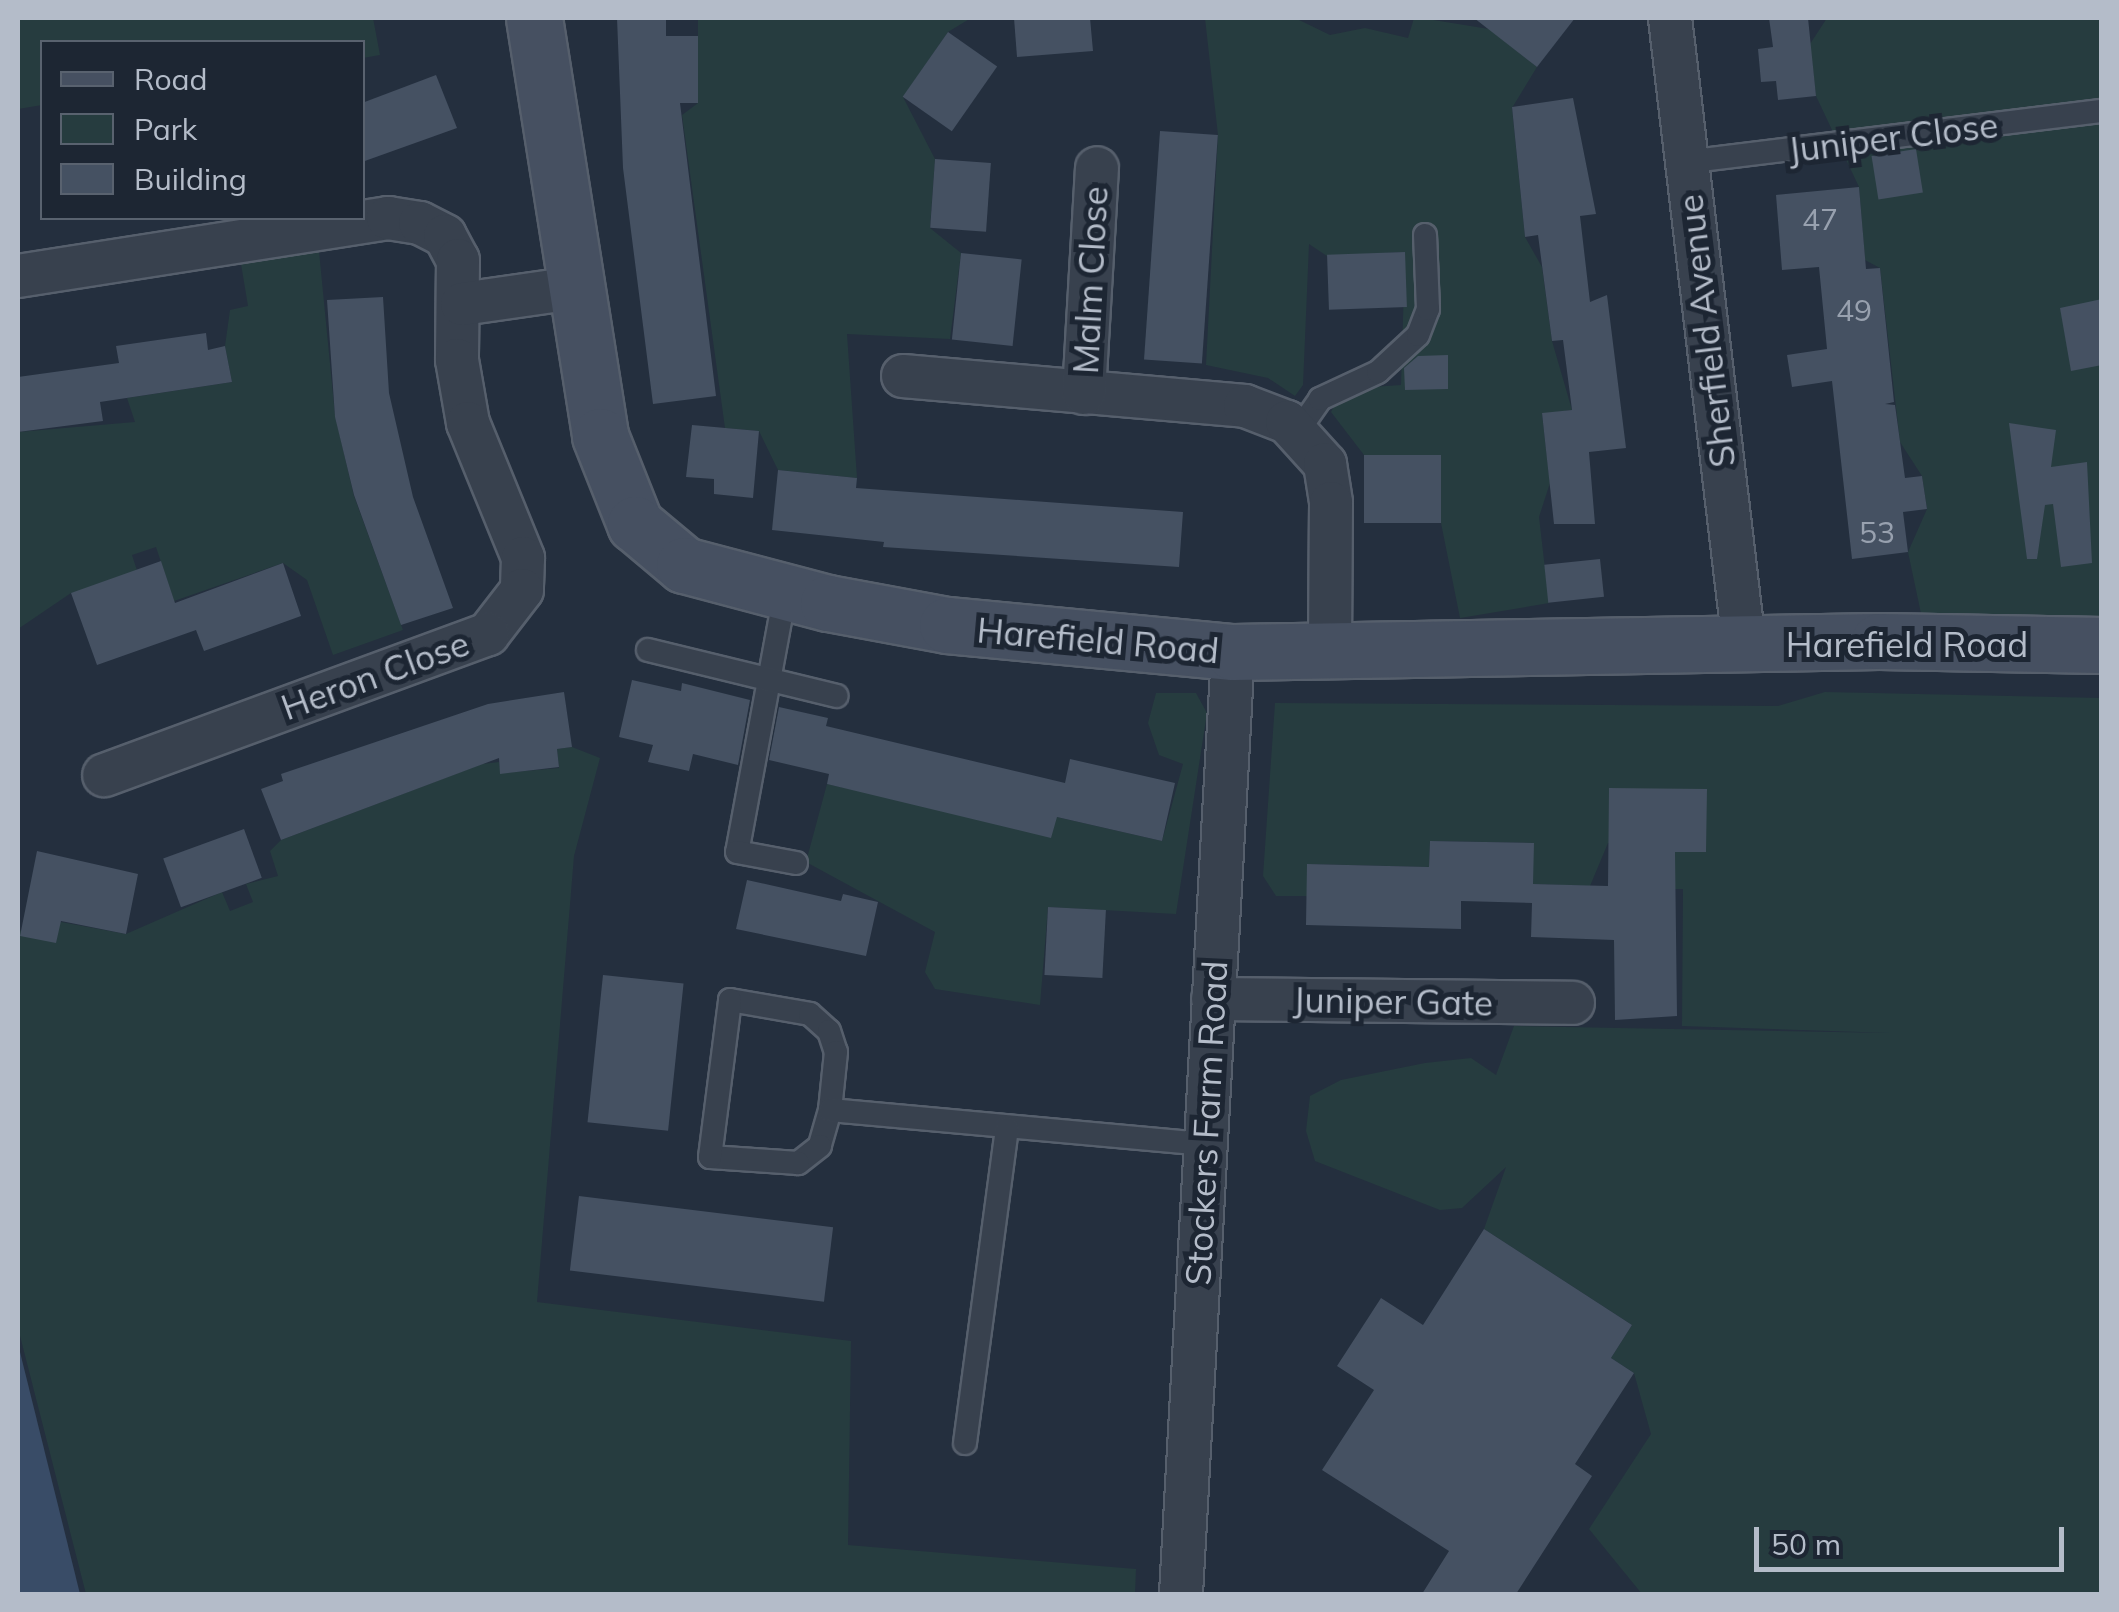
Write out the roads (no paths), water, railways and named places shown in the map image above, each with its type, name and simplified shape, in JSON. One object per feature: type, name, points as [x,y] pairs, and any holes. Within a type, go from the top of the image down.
[{"type":"street","name":"Harefield Road","points":[[534,18],[600,436],[635,524],[684,566],[786,594],[1050,639],[1232,652],[1744,644],[2102,645]]},
{"type":"street","name":"Sherfield Avenue","points":[[1670,18],[1744,644]]},
{"type":"street","name":"Malm Close","points":[[1084,392],[1096,168]]},
{"type":"street","name":"Heron Close","points":[[18,276],[388,218],[420,223],[445,236],[458,260],[462,304],[458,360],[468,423],[523,558],[522,590],[508,616],[488,634],[104,774]]},
{"type":"street","points":[[462,304],[574,288]]},
{"type":"street","name":"Malm Close","points":[[904,376],[1245,406],[1298,431],[1325,464],[1332,503],[1330,653]]},
{"type":"street","name":"Stockers Farm Road","points":[[1181,1594],[1202,1144],[1232,652]]},
{"type":"street","name":"Juniper Gate","points":[[1213,1000],[1573,1004]]},
{"type":"lane","name":"Juniper Close","points":[[1686,162],[2102,112]]},
{"type":"lane","points":[[1298,431],[1330,392],[1378,372],[1418,336],[1428,309],[1425,235]]},
{"type":"lane","points":[[786,594],[737,852],[796,863]]},
{"type":"lane","points":[[648,650],[836,696]]},
{"type":"lane","points":[[730,1000],[810,1014],[829,1031],[836,1052],[830,1110],[820,1146],[798,1163],[710,1157],[730,1000]]},
{"type":"lane","points":[[830,1110],[1202,1144]]},
{"type":"lane","points":[[965,1443],[1008,1128]]},
{"type":"water","points":[[18,1344],[80,1594],[18,1594]]}]
